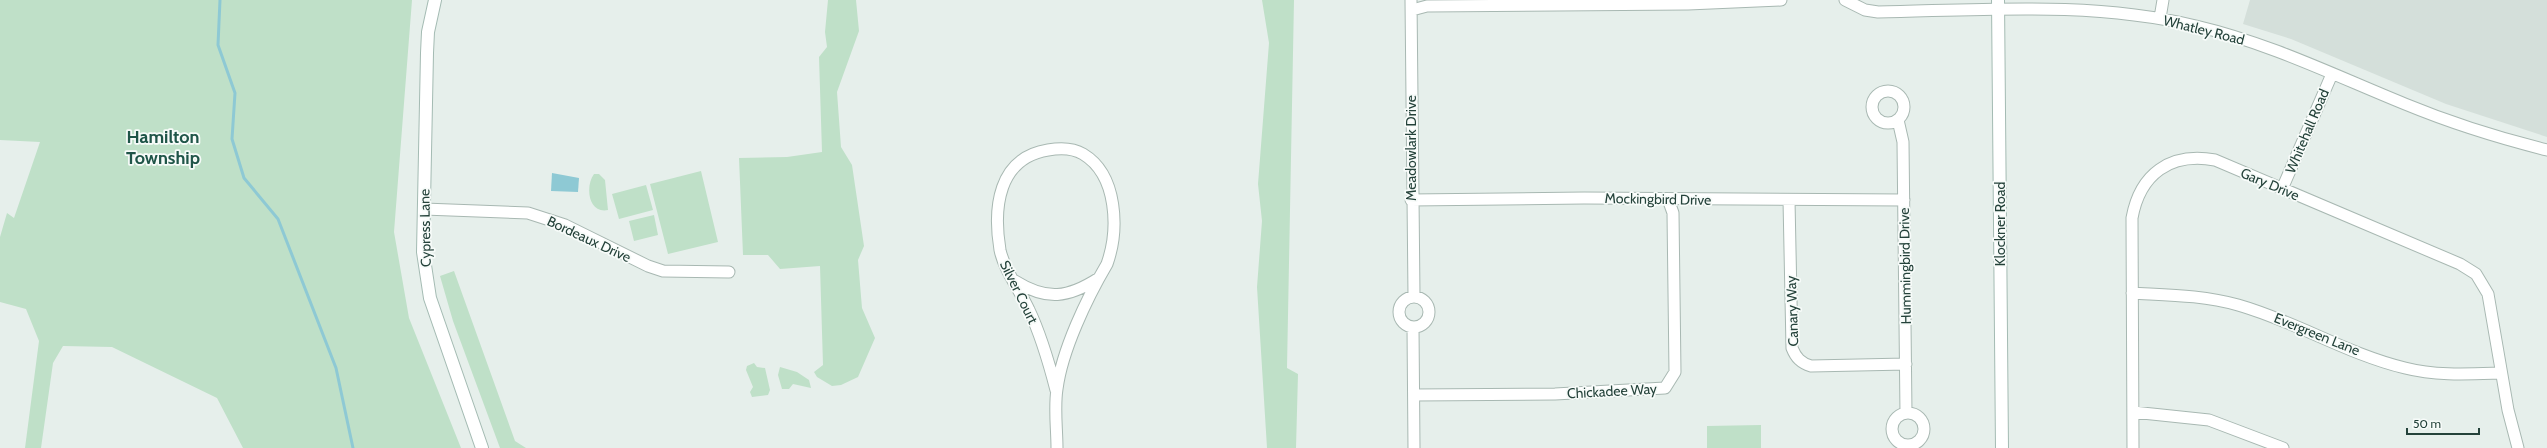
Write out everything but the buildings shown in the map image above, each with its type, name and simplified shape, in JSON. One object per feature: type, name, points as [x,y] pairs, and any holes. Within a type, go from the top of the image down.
[{"type":"street","name":"Cypress Lane","points":[[435,0],[428,32],[423,252],[430,298],[482,448]]},
{"type":"street","points":[[1412,5],[1427,6],[1781,0]]},
{"type":"street","name":"Whatley Road","points":[[1845,0],[1865,10],[1878,12],[1998,5],[2102,11],[2160,18],[2239,37],[2460,125],[2547,150]]},
{"type":"street","points":[[2160,18],[2163,0]]},
{"type":"street","name":"Meadowlark Drive","points":[[1412,5],[1411,200],[1414,296]]},
{"type":"street","name":"Klockner Road","points":[[1998,5],[2002,448]]},
{"type":"street","name":"Whitehall Road","points":[[2282,189],[2332,74]]},
{"type":"street","name":"Hummingbird Drive","points":[[1898,120],[1903,142],[1906,413]]},
{"type":"street","name":"Silver Court","points":[[1056,390],[1074,333],[1107,264],[1113,240],[1113,208],[1107,182],[1092,161],[1083,153],[1058,149],[1034,152],[1023,157],[1009,172],[1001,190],[998,236],[1000,252],[1040,335],[1056,390],[1057,448]]},
{"type":"street","name":"Gary Drive","points":[[2133,448],[2133,211],[2139,193],[2155,173],[2178,160],[2202,158],[2215,160],[2460,264],[2476,274],[2488,294],[2508,410],[2518,448]]},
{"type":"street","name":"Chickadee Way","points":[[1414,395],[1555,394],[1665,388],[1675,372],[1673,213],[1668,199]]},
{"type":"street","name":"Mockingbird Drive","points":[[1411,200],[1904,200]]},
{"type":"street","name":"Canary Way","points":[[1789,200],[1792,348],[1794,354],[1799,360],[1811,366],[1906,364]]},
{"type":"street","name":"Bordeaux Drive","points":[[424,209],[528,213],[565,225],[648,266],[663,271],[730,272]]},
{"type":"street","points":[[1015,281],[1036,292],[1062,295],[1072,293],[1099,278]]},
{"type":"street","name":"Evergreen Lane","points":[[2132,293],[2184,296],[2235,304],[2261,312],[2404,368],[2446,374],[2501,373]]},
{"type":"street","points":[[1414,296],[1426,303],[1429,312],[1426,321],[1414,327],[1404,324],[1398,311],[1401,302],[1414,296]]},
{"type":"street","points":[[1414,327],[1414,448]]},
{"type":"street","points":[[2133,412],[2209,420],[2283,448]]},
{"type":"street","points":[[1906,413],[1916,415],[1924,429],[1920,439],[1906,446],[1897,441],[1892,432],[1893,421],[1906,413]]},
{"type":"shaded area","points":[[2250,0],[2547,0],[2547,137],[2446,104],[2291,39],[2243,24]]},
{"type":"green space","points":[[0,0],[412,0],[394,232],[409,318],[461,448],[243,448],[217,398],[112,347],[63,346],[53,363],[41,448],[25,448],[39,341],[26,309],[0,302],[0,237],[7,213],[14,218],[40,142],[0,140]]},
{"type":"green space","points":[[828,0],[856,0],[859,31],[837,92],[841,147],[852,165],[864,246],[858,260],[862,308],[875,338],[858,377],[841,385],[832,386],[817,377],[814,372],[823,365],[820,266],[780,269],[768,255],[743,255],[739,158],[787,157],[822,152],[819,57],[827,47],[825,32]]},
{"type":"green space","points":[[1262,0],[1294,0],[1287,368],[1298,374],[1296,448],[1267,448],[1257,287],[1262,221],[1258,184],[1269,43]]},
{"type":"green space","points":[[701,171],[718,242],[668,254],[650,184]]},
{"type":"green space","points":[[594,174],[599,174],[605,180],[608,210],[601,210],[592,204],[589,192],[591,179]]},
{"type":"green space","points":[[646,185],[653,210],[619,219],[612,194]]},
{"type":"green space","points":[[654,215],[658,235],[634,241],[629,221]]},
{"type":"green space","points":[[454,271],[515,441],[526,448],[500,448],[453,321],[440,276]]},
{"type":"green space","points":[[754,363],[757,367],[765,368],[770,390],[768,395],[752,397],[750,392],[753,387],[746,370],[747,366]]},
{"type":"green space","points":[[780,367],[797,372],[809,380],[811,388],[793,384],[789,389],[782,389],[778,375]]},
{"type":"green space","points":[[1761,425],[1761,448],[1707,448],[1707,426]]},
{"type":"water","points":[[552,173],[579,178],[578,192],[551,191]]},
{"type":"waterway","points":[[220,0],[218,45],[235,93],[232,139],[244,178],[278,219],[336,368],[353,448]]},
{"type":"district","name":"Hamilton Township","points":[[163,147]]}]
